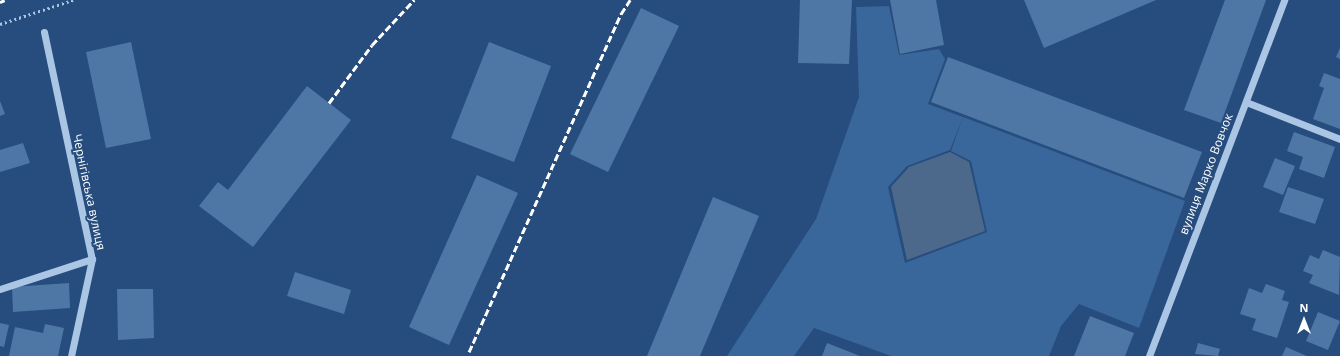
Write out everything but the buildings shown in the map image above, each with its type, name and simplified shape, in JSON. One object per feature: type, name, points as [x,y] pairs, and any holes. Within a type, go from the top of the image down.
[{"type":"street","name":"вулиця Марко Вовчок","points":[[1149,356],[1284,0]]},
{"type":"street","name":"Чернігівська вулиця","points":[[44,32],[92,259],[71,356]]},
{"type":"street","points":[[1246,102],[1340,139]]},
{"type":"street","points":[[0,289],[92,259]]},
{"type":"path","points":[[0,24],[73,0]]},
{"type":"shaded area","points":[[889,6],[899,55],[939,49],[945,59],[928,104],[963,117],[1185,201],[1139,328],[1079,304],[1061,326],[1049,356],[891,356],[814,328],[794,356],[727,356],[816,219],[859,97],[856,7]],"holes":[[[963,117],[951,151],[971,161],[987,232],[905,263],[888,187],[907,166],[950,150]]]},
{"type":"shaded area","points":[[950,152],[969,162],[985,231],[907,260],[891,187],[909,167]]},
{"type":"railway","points":[[0,2],[5,0]]},
{"type":"railway","points":[[329,103],[372,45],[414,0]]},
{"type":"railway","points":[[469,352],[621,14],[630,0]]}]
